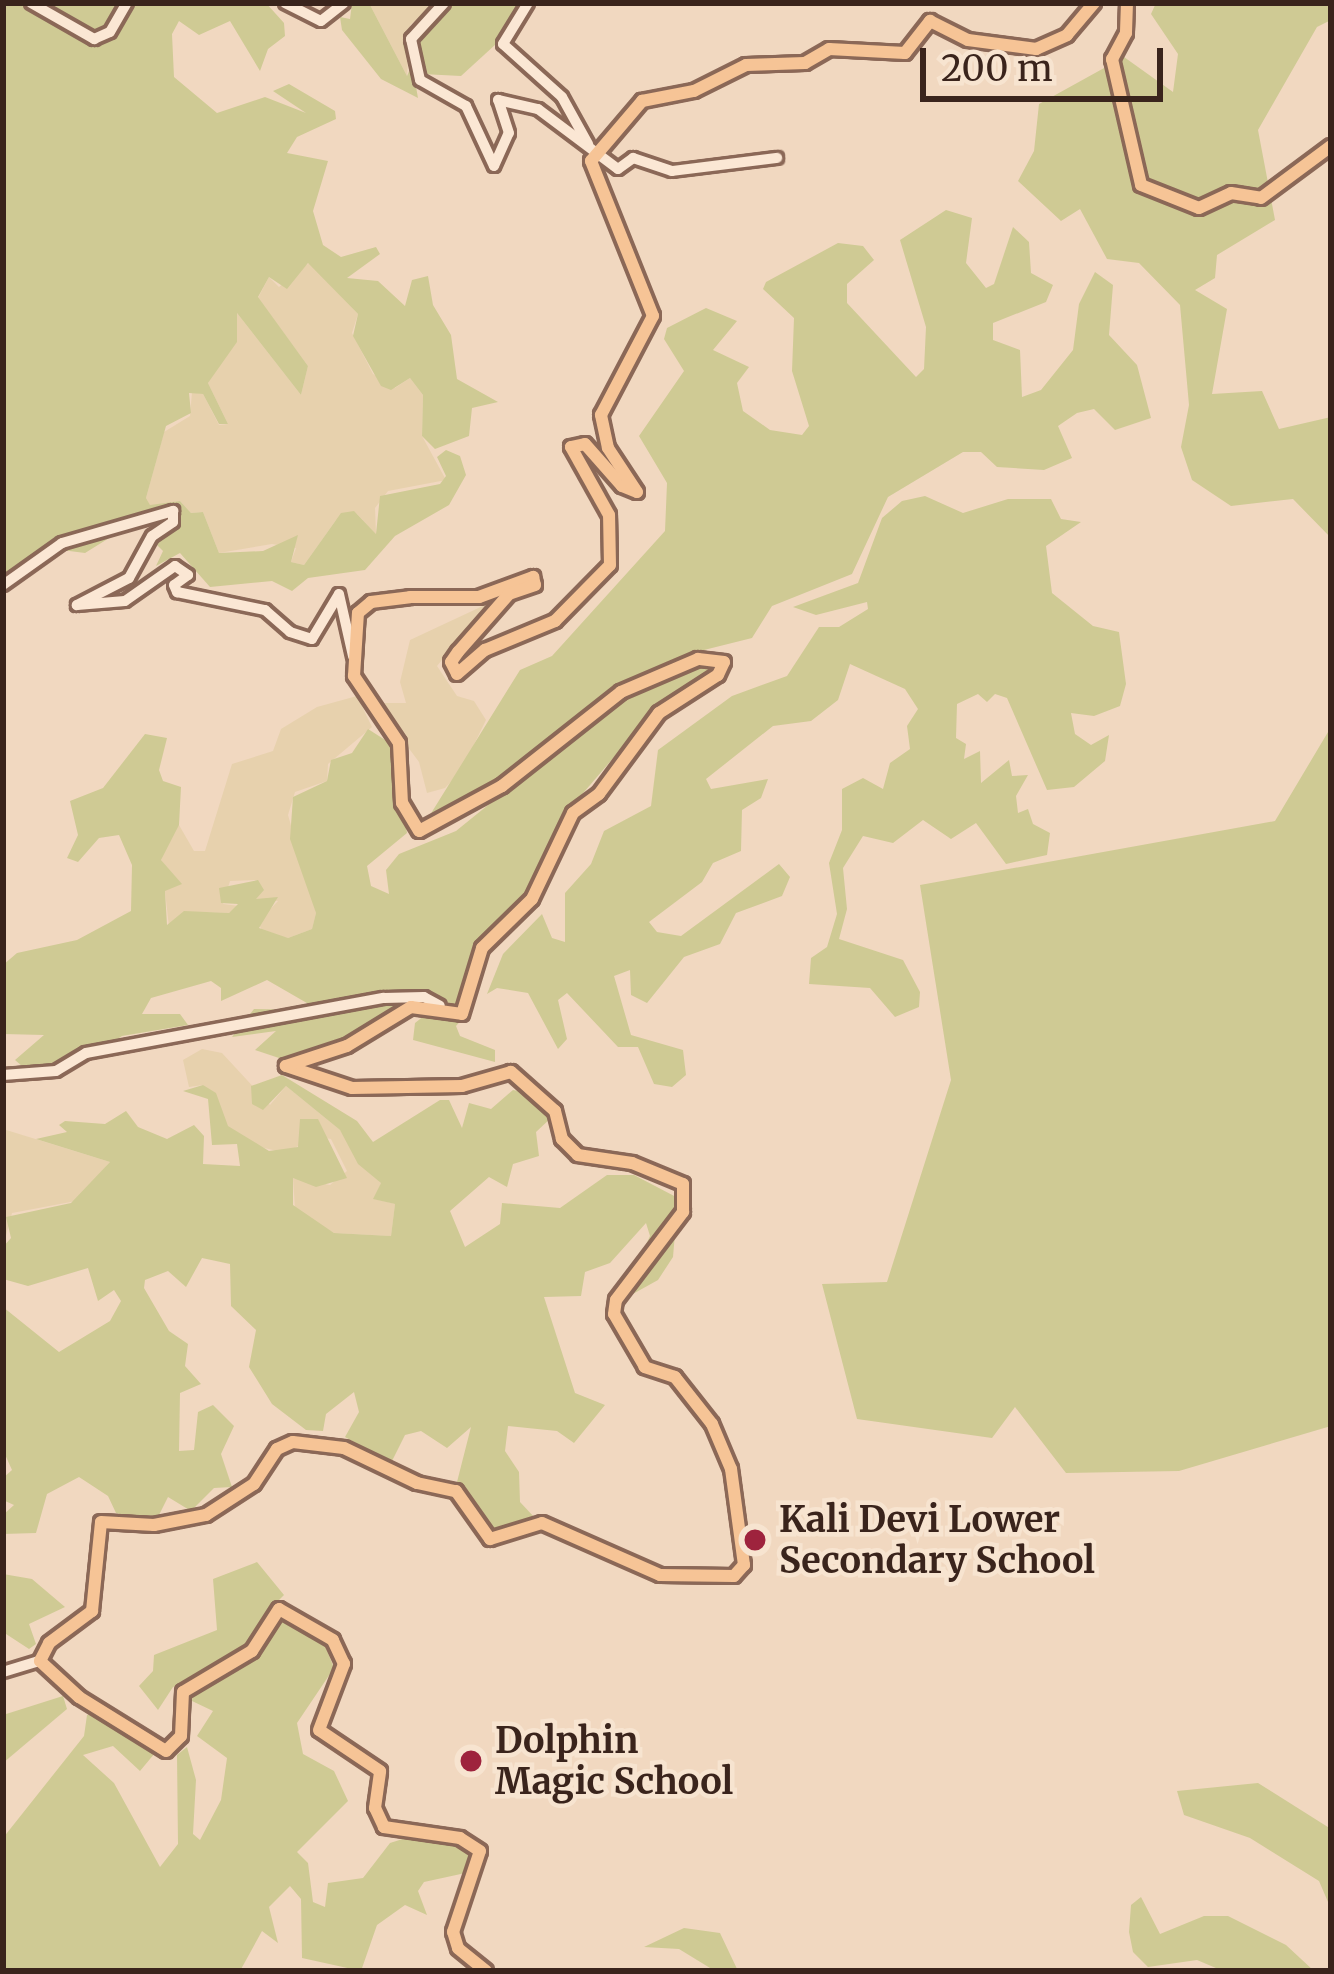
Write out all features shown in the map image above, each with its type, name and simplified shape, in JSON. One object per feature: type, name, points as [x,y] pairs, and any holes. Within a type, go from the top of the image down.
[{"type":"main road","points":[[486,1971],[458,1948],[453,1932],[479,1851],[460,1838],[386,1829],[375,1808],[380,1771],[319,1730],[344,1664],[333,1640],[279,1609],[252,1651],[183,1692],[181,1736],[166,1751],[79,1697],[40,1661],[49,1643],[96,1604],[100,1522],[154,1526],[206,1515],[254,1484],[277,1449],[292,1442],[344,1448],[417,1483],[456,1490],[490,1539],[542,1522],[650,1573],[742,1570],[731,1468],[712,1424],[675,1377],[635,1357],[614,1314],[616,1300],[683,1212],[683,1184],[632,1163],[578,1155],[562,1139],[555,1111],[511,1072],[462,1086],[352,1088],[287,1070],[287,1061],[347,1046],[412,1006],[440,1006],[455,1015],[469,1007],[482,948],[532,899],[573,813],[599,794],[659,713],[718,675],[724,662],[698,658],[621,692],[502,786],[418,831],[403,803],[399,743],[369,708],[353,656],[358,613],[370,602],[479,597],[533,577],[535,585],[509,594],[458,652],[452,662],[458,674],[485,650],[555,621],[610,565],[612,523],[571,443],[585,444],[628,492],[637,492],[608,448],[602,415],[653,316],[594,170],[593,152],[652,94],[694,91],[746,65],[805,63],[829,49],[899,53],[930,21],[968,40],[1036,49],[1066,35],[1094,3]]},
{"type":"main road","points":[[1127,3],[1126,33],[1112,59],[1141,185],[1199,208],[1231,193],[1261,198],[1331,146]]},
{"type":"street","points":[[31,3],[94,39],[110,32],[128,3]]},
{"type":"street","points":[[285,3],[321,21],[344,3]]},
{"type":"street","points":[[444,3],[411,39],[420,80],[466,106],[494,166],[509,134],[498,100],[538,109],[618,169],[633,158],[672,171],[777,158]]},
{"type":"street","points":[[528,3],[502,44],[562,97],[593,152]]},
{"type":"street","points":[[3,585],[62,543],[172,511],[173,522],[142,548],[136,570],[78,602],[82,610],[132,598],[175,566],[188,575],[174,585],[177,592],[265,610],[290,632],[312,639],[339,594],[353,656]]},
{"type":"street","points":[[3,1075],[56,1071],[86,1053],[383,998],[424,998],[440,1006]]},
{"type":"street","points":[[3,1672],[40,1661]]},
{"type":"shaded area","points":[[3,3],[266,3],[284,23],[285,36],[268,49],[260,71],[230,21],[199,35],[179,21],[172,34],[174,77],[217,113],[265,97],[306,113],[273,91],[289,84],[335,111],[336,119],[297,137],[287,153],[328,161],[313,211],[323,245],[341,257],[376,247],[380,254],[347,278],[378,281],[405,306],[412,280],[428,276],[433,305],[451,335],[457,379],[498,402],[472,408],[469,436],[435,449],[422,436],[423,395],[410,378],[391,390],[381,386],[353,336],[358,314],[308,263],[287,289],[269,277],[258,297],[308,366],[301,395],[237,313],[237,342],[208,383],[228,424],[219,424],[203,394],[189,393],[191,413],[166,426],[146,498],[150,505],[180,501],[191,513],[203,512],[219,553],[263,551],[298,535],[291,562],[304,565],[341,513],[354,511],[376,534],[380,496],[440,484],[446,476],[437,457],[446,450],[460,456],[466,475],[449,505],[395,536],[365,570],[308,578],[292,591],[272,581],[210,587],[180,553],[156,566],[163,551],[144,532],[165,518],[135,522],[85,553],[54,549],[3,579]]},
{"type":"shaded area","points":[[352,3],[369,3],[407,76],[405,34],[440,3],[407,36],[418,98],[381,79],[342,30],[340,17],[350,19]]},
{"type":"shaded area","points":[[369,3],[436,3],[410,25],[407,76]]},
{"type":"shaded area","points":[[449,3],[518,3],[496,44],[461,76],[422,74],[416,39]]},
{"type":"shaded area","points":[[1156,3],[1331,3],[1331,20],[1317,27],[1258,130],[1275,220],[1217,255],[1215,278],[1195,290],[1227,309],[1212,394],[1262,391],[1279,429],[1331,417],[1331,538],[1293,499],[1231,506],[1192,480],[1181,447],[1189,405],[1180,305],[1139,263],[1107,259],[1080,209],[1061,221],[1018,181],[1034,151],[1039,104],[1124,57],[1173,92],[1178,54],[1151,14]]},
{"type":"shaded area","points":[[946,210],[972,218],[966,263],[986,288],[994,284],[1013,227],[1029,242],[1031,273],[1053,285],[1046,302],[993,323],[993,340],[1020,350],[1022,397],[1041,390],[1073,350],[1079,304],[1095,272],[1113,285],[1109,335],[1137,365],[1151,418],[1115,430],[1094,409],[1077,413],[1058,426],[1072,458],[1044,470],[997,467],[981,452],[963,452],[888,497],[852,574],[772,606],[752,638],[688,654],[645,677],[453,823],[433,823],[430,815],[520,670],[552,656],[665,531],[667,483],[639,436],[684,371],[664,339],[667,328],[706,308],[737,321],[713,350],[749,367],[737,383],[743,411],[770,430],[802,435],[809,426],[792,371],[794,318],[763,289],[766,282],[838,243],[863,246],[874,260],[847,284],[847,303],[916,377],[924,369],[926,327],[900,240]]},
{"type":"shaded area","points":[[309,263],[358,314],[352,333],[373,374],[395,388],[410,378],[423,395],[422,436],[446,480],[388,491],[375,508],[376,534],[357,514],[336,520],[304,565],[291,562],[296,548],[272,544],[219,553],[203,512],[191,513],[180,501],[150,506],[146,498],[164,432],[190,416],[192,392],[203,394],[219,425],[228,424],[208,383],[231,346],[237,313],[301,395],[308,366],[258,298],[269,277],[279,287]]},
{"type":"shaded area","points":[[925,496],[963,513],[1008,499],[1051,499],[1061,519],[1081,522],[1046,546],[1052,593],[1093,626],[1119,632],[1126,684],[1120,706],[1094,716],[1071,713],[1075,734],[1091,745],[1109,735],[1105,761],[1074,787],[1047,790],[1007,698],[995,694],[987,702],[978,694],[957,704],[956,738],[966,744],[964,759],[980,751],[981,783],[1009,760],[1012,776],[1028,775],[1016,796],[1018,813],[1028,809],[1033,824],[1050,833],[1047,855],[1006,864],[976,823],[951,839],[923,820],[893,843],[863,836],[843,868],[847,909],[839,939],[903,960],[920,992],[919,1007],[895,1017],[870,988],[809,984],[811,958],[827,947],[837,914],[829,863],[842,830],[842,789],[863,778],[883,789],[890,763],[910,749],[907,726],[918,709],[905,689],[850,664],[838,700],[811,721],[773,726],[706,779],[711,789],[768,779],[761,798],[742,810],[741,851],[713,863],[702,882],[649,922],[657,932],[681,936],[779,864],[790,877],[782,896],[736,913],[720,944],[684,957],[647,1003],[631,995],[630,970],[614,976],[631,1035],[683,1050],[686,1075],[672,1087],[654,1084],[638,1047],[618,1047],[567,993],[558,1000],[567,1039],[558,1049],[528,993],[497,988],[487,994],[503,954],[542,914],[552,938],[565,942],[565,893],[591,864],[604,831],[651,806],[658,750],[732,696],[787,676],[819,627],[839,627],[868,609],[867,602],[816,615],[793,607],[858,583],[882,518],[902,501]]},
{"type":"shaded area","points":[[487,604],[437,666],[457,696],[474,701],[486,720],[461,771],[445,788],[427,793],[419,762],[375,703],[406,703],[400,682],[410,640]]},
{"type":"shaded area","points":[[713,663],[709,674],[645,721],[560,820],[534,905],[486,954],[471,1009],[456,1026],[460,1036],[495,1050],[495,1062],[413,1040],[415,1023],[429,1012],[405,1015],[348,1056],[285,1060],[255,1050],[276,1031],[232,1037],[254,1009],[319,1010],[267,980],[221,1001],[221,988],[211,981],[151,998],[142,1014],[180,1014],[188,1025],[122,1036],[67,1073],[38,1080],[15,1060],[44,1035],[3,1034],[3,965],[17,953],[77,940],[131,911],[132,865],[119,835],[99,838],[78,862],[67,858],[78,835],[70,801],[103,788],[145,734],[167,738],[159,770],[163,781],[181,787],[179,825],[161,860],[182,884],[165,891],[167,925],[184,911],[229,913],[238,904],[221,903],[219,888],[258,880],[264,890],[256,899],[278,897],[259,928],[288,938],[312,929],[316,913],[290,839],[293,797],[327,781],[331,760],[352,753],[368,729],[393,745],[407,833],[367,866],[371,886],[389,894],[386,870],[399,854],[456,831],[621,697]]},
{"type":"shaded area","points":[[357,696],[372,727],[328,764],[327,781],[295,792],[288,815],[316,913],[312,929],[288,938],[263,933],[258,922],[278,901],[256,899],[257,880],[230,881],[223,904],[239,906],[229,913],[196,912],[169,927],[165,891],[173,877],[161,860],[170,835],[179,825],[194,851],[205,851],[232,764],[273,751],[281,729],[317,707]]},
{"type":"shaded area","points":[[1331,727],[1331,1426],[1179,1471],[1066,1473],[1015,1407],[992,1438],[857,1419],[822,1284],[887,1282],[951,1080],[920,885],[1275,821]]},
{"type":"shaded area","points":[[202,1049],[222,1053],[270,1105],[286,1086],[340,1130],[381,1183],[375,1199],[395,1204],[391,1236],[334,1233],[295,1209],[293,1178],[330,1185],[347,1171],[331,1139],[300,1133],[300,1145],[286,1153],[256,1146],[228,1127],[203,1085],[189,1087],[183,1060]]},
{"type":"shaded area","points":[[282,1075],[357,1121],[373,1142],[440,1100],[449,1100],[462,1128],[469,1103],[491,1109],[513,1090],[532,1094],[552,1117],[536,1132],[539,1156],[513,1164],[507,1187],[489,1177],[450,1211],[465,1247],[500,1224],[502,1203],[560,1208],[607,1175],[634,1175],[678,1198],[673,1257],[658,1280],[631,1295],[612,1291],[634,1270],[650,1236],[646,1223],[610,1263],[585,1272],[581,1296],[544,1297],[575,1393],[605,1405],[574,1443],[557,1431],[508,1426],[505,1451],[519,1472],[520,1502],[535,1518],[501,1533],[486,1529],[457,1482],[471,1427],[447,1448],[421,1431],[405,1435],[391,1463],[345,1437],[359,1412],[354,1392],[326,1414],[323,1431],[306,1430],[272,1404],[249,1367],[256,1330],[231,1306],[230,1264],[202,1258],[186,1287],[168,1271],[145,1280],[144,1288],[169,1331],[188,1344],[185,1366],[201,1384],[180,1393],[179,1451],[194,1450],[198,1412],[213,1405],[234,1426],[221,1454],[232,1487],[214,1488],[191,1511],[168,1497],[158,1517],[135,1518],[116,1513],[108,1496],[79,1477],[47,1494],[36,1533],[3,1534],[3,1515],[14,1505],[3,1500],[3,1478],[12,1470],[3,1450],[3,1307],[59,1352],[110,1321],[121,1301],[114,1290],[98,1301],[88,1268],[28,1286],[3,1279],[3,1247],[11,1238],[6,1217],[71,1203],[110,1162],[36,1139],[67,1132],[59,1125],[65,1121],[105,1124],[126,1111],[138,1127],[167,1139],[194,1125],[204,1136],[203,1164],[240,1166],[237,1144],[212,1145],[208,1099],[183,1091],[203,1085],[216,1093],[228,1126],[269,1151],[298,1147],[300,1119],[318,1119],[347,1178],[316,1187],[293,1178],[293,1205],[334,1233],[391,1236],[395,1204],[373,1199],[381,1183],[358,1164],[340,1130],[286,1086],[263,1110],[252,1104],[251,1086]]},
{"type":"shaded area","points":[[3,1129],[110,1162],[76,1201],[12,1213],[3,1247]]},
{"type":"shaded area","points":[[257,1562],[284,1595],[264,1615],[267,1625],[280,1614],[322,1638],[334,1668],[297,1723],[303,1754],[334,1771],[348,1801],[297,1852],[308,1863],[313,1902],[325,1907],[328,1883],[363,1878],[390,1843],[412,1836],[462,1842],[475,1851],[470,1872],[424,1882],[418,1891],[427,1915],[405,1905],[377,1925],[361,1971],[302,1958],[301,1899],[290,1886],[269,1907],[278,1943],[262,1931],[240,1971],[3,1971],[3,1838],[84,1736],[87,1715],[97,1713],[155,1753],[140,1771],[113,1746],[83,1755],[114,1783],[160,1867],[178,1844],[177,1755],[187,1747],[196,1780],[193,1834],[200,1840],[221,1800],[227,1758],[197,1736],[213,1711],[192,1701],[194,1679],[173,1687],[158,1710],[139,1686],[153,1671],[154,1655],[217,1630],[213,1579]]},
{"type":"shaded area","points":[[3,1574],[32,1579],[65,1607],[29,1624],[36,1644],[29,1649],[3,1632]]},
{"type":"shaded area","points":[[63,1696],[67,1709],[3,1763],[3,1715]]},
{"type":"shaded area","points":[[1258,1783],[1331,1829],[1331,1909],[1319,1881],[1250,1838],[1184,1815],[1177,1791]]},
{"type":"shaded area","points":[[1141,1897],[1160,1934],[1204,1916],[1228,1916],[1286,1945],[1314,1971],[1223,1971],[1197,1960],[1148,1967],[1133,1952],[1129,1932],[1131,1905]]},
{"type":"shaded area","points":[[684,1928],[720,1933],[738,1971],[715,1971],[679,1949],[644,1947]]},
{"type":"place","name":"Kali Devi Lower Secondary School","points":[[755,1540]]},
{"type":"place","name":"Dolphin Magic School","points":[[471,1761]]}]
